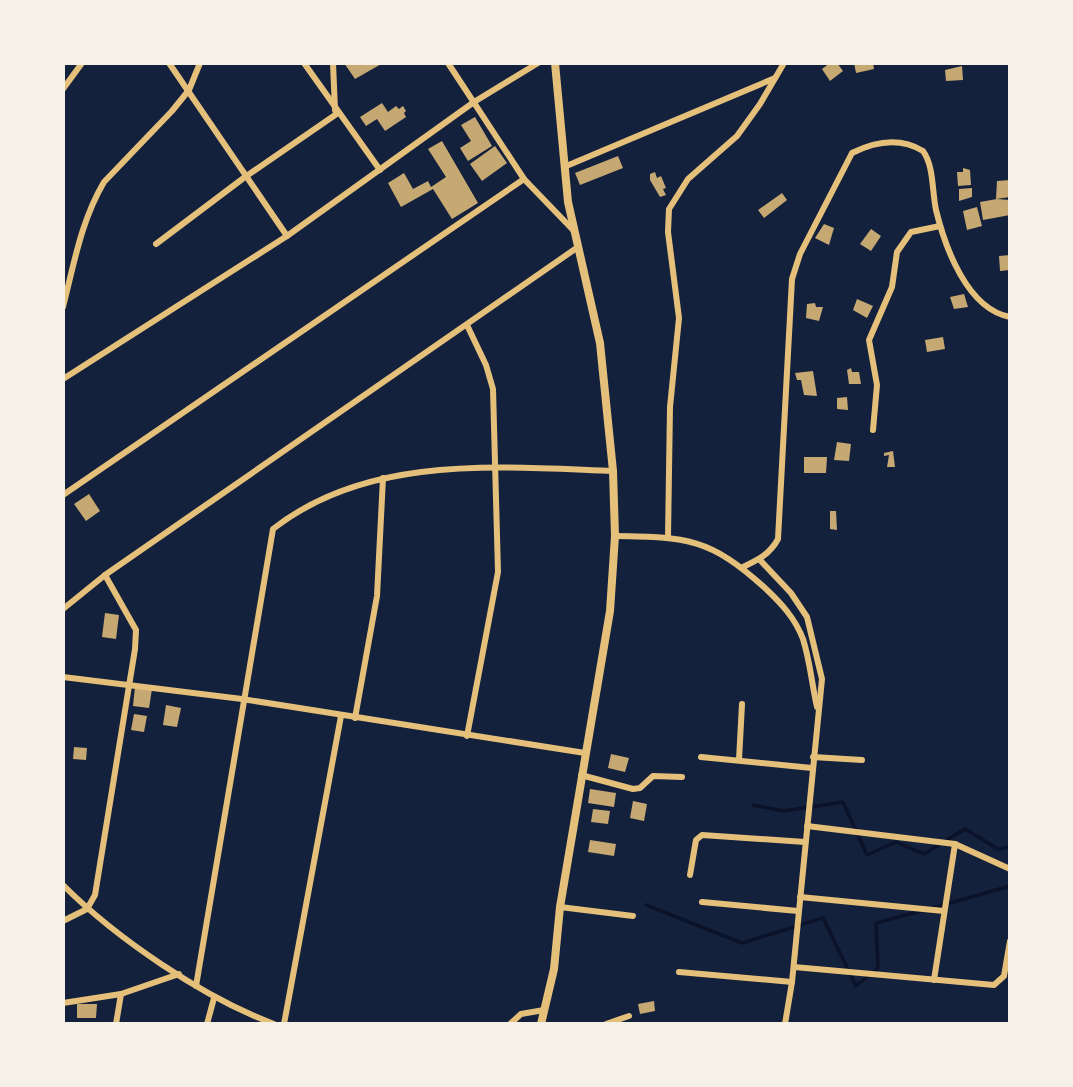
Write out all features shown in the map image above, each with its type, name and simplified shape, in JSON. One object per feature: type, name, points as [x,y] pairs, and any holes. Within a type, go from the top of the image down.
[{"type":"street","points":[[63,89],[82,63]]},
{"type":"street","points":[[169,63],[287,236]]},
{"type":"street","points":[[63,307],[80,237],[104,182],[189,90],[200,63]]},
{"type":"street","points":[[304,63],[380,170]]},
{"type":"street","points":[[333,63],[337,111]]},
{"type":"street","points":[[448,63],[523,179],[575,232]]},
{"type":"street","points":[[63,379],[287,236],[474,102],[538,63]]},
{"type":"street","points":[[541,1024],[554,969],[560,907],[610,611],[615,536],[614,471],[600,343],[578,247],[564,167],[555,63]]},
{"type":"street","points":[[668,537],[670,407],[679,318],[668,232],[669,209],[688,179],[737,136],[783,63]]},
{"type":"street","points":[[564,167],[775,78]]},
{"type":"street","points":[[156,244],[337,111]]},
{"type":"street","points":[[743,567],[760,559],[773,548],[780,525],[792,279],[800,254],[852,153],[882,142],[909,142],[923,151],[940,226],[962,276],[977,300],[999,315],[1010,317]]},
{"type":"street","points":[[63,495],[523,179]]},
{"type":"street","points":[[873,430],[877,385],[869,340],[891,287],[897,252],[911,232],[940,226]]},
{"type":"street","points":[[63,609],[106,575],[578,247]]},
{"type":"street","points":[[467,325],[491,377],[496,467],[496,594],[467,736]]},
{"type":"street","points":[[196,986],[242,699],[273,528],[327,498],[383,478],[496,467],[614,471]]},
{"type":"street","points":[[355,718],[377,596],[383,478]]},
{"type":"street","points":[[615,536],[668,537],[699,542],[743,567],[788,611],[796,625],[806,650],[818,709]]},
{"type":"street","points":[[760,559],[791,593],[807,617],[822,679],[794,967],[785,1024]]},
{"type":"street","points":[[63,921],[87,909],[95,895],[136,630],[106,575]]},
{"type":"street","points":[[63,677],[242,699],[585,753]]},
{"type":"street","points":[[739,761],[742,704]]},
{"type":"street","points":[[284,1024],[341,716]]},
{"type":"street","points":[[701,757],[813,768]]},
{"type":"street","points":[[813,757],[862,760]]},
{"type":"street","points":[[581,775],[633,789],[640,788],[653,776],[682,777]]},
{"type":"street","points":[[807,825],[955,844],[1010,869]]},
{"type":"street","points":[[691,875],[696,840],[702,835],[805,842]]},
{"type":"street","points":[[934,980],[955,844]]},
{"type":"street","points":[[63,885],[87,909],[214,998],[274,1024]]},
{"type":"street","points":[[800,897],[944,911]]},
{"type":"street","points":[[702,902],[798,911]]},
{"type":"street","points":[[560,907],[633,916]]},
{"type":"street","points":[[794,967],[994,985],[1004,976],[1010,941]]},
{"type":"street","points":[[679,972],[792,982]]},
{"type":"street","points":[[63,1003],[121,994],[179,974]]},
{"type":"street","points":[[116,1024],[121,994]]},
{"type":"street","points":[[207,1024],[214,998]]},
{"type":"street","points":[[510,1024],[521,1014],[544,1010]]},
{"type":"street","points":[[606,1024],[629,1016]]},
{"type":"building","points":[[344,63],[383,63],[355,79]]},
{"type":"building","points":[[830,63],[837,63],[843,71],[830,81],[822,69]]},
{"type":"building","points":[[854,63],[873,63],[874,69],[856,73]]},
{"type":"building","points":[[962,66],[963,80],[946,81],[945,70]]},
{"type":"building","points":[[382,103],[388,112],[396,106],[399,109],[403,106],[406,111],[406,117],[385,131],[377,119],[366,126],[360,117]]},
{"type":"building","points":[[475,117],[492,146],[468,161],[460,148],[471,141],[461,125]]},
{"type":"building","points":[[442,141],[478,203],[452,219],[433,189],[401,207],[388,183],[404,173],[413,189],[428,181],[431,187],[446,177],[428,149]]},
{"type":"building","points":[[495,146],[507,163],[482,181],[470,164]]},
{"type":"building","points":[[618,156],[623,168],[580,185],[575,173]]},
{"type":"building","points":[[963,168],[970,170],[971,185],[958,186],[957,172],[963,172]]},
{"type":"building","points":[[655,172],[657,178],[661,176],[666,188],[663,189],[666,195],[660,197],[650,180],[650,174]]},
{"type":"building","points":[[1010,180],[1010,197],[996,199],[997,181]]},
{"type":"building","points":[[972,188],[972,197],[959,201],[959,189]]},
{"type":"building","points":[[782,193],[787,200],[764,218],[758,210]]},
{"type":"building","points":[[1010,200],[1010,215],[983,220],[980,202]]},
{"type":"building","points":[[977,207],[982,226],[967,230],[963,211]]},
{"type":"building","points":[[824,224],[834,228],[829,245],[815,238]]},
{"type":"building","points":[[871,229],[881,236],[871,251],[860,244]]},
{"type":"building","points":[[1010,255],[1010,270],[1000,271],[999,256]]},
{"type":"building","points":[[964,294],[968,307],[954,309],[950,297]]},
{"type":"building","points":[[857,299],[873,306],[867,318],[853,310]]},
{"type":"building","points":[[815,303],[816,307],[823,307],[819,321],[806,318],[807,304]]},
{"type":"building","points":[[943,337],[945,349],[927,352],[925,340]]},
{"type":"building","points":[[851,368],[852,372],[859,372],[861,384],[849,384],[847,370]]},
{"type":"building","points":[[813,371],[817,396],[804,395],[801,380],[797,380],[795,373]]},
{"type":"building","points":[[847,397],[848,410],[837,409],[837,398]]},
{"type":"building","points":[[837,442],[851,444],[849,461],[834,460]]},
{"type":"building","points":[[893,451],[895,467],[887,467],[889,455],[884,456],[884,453]]},
{"type":"building","points":[[804,457],[827,457],[826,473],[804,473]]},
{"type":"building","points":[[89,494],[100,511],[86,521],[74,504]]},
{"type":"building","points":[[830,511],[836,511],[837,530],[830,529]]},
{"type":"building","points":[[105,613],[119,615],[116,639],[102,637]]},
{"type":"building","points":[[135,687],[152,689],[149,708],[133,706]]},
{"type":"building","points":[[166,705],[181,708],[177,727],[163,725]]},
{"type":"building","points":[[134,714],[147,716],[144,732],[131,730]]},
{"type":"building","points":[[74,747],[87,748],[86,760],[73,759]]},
{"type":"building","points":[[611,754],[629,758],[625,772],[608,768]]},
{"type":"building","points":[[590,789],[616,793],[614,807],[588,803]]},
{"type":"building","points":[[633,801],[647,804],[644,821],[630,818]]},
{"type":"building","points":[[593,809],[610,811],[608,824],[591,822]]},
{"type":"building","points":[[590,840],[616,844],[614,856],[588,852]]},
{"type":"building","points":[[654,1001],[655,1011],[640,1014],[638,1004]]},
{"type":"building","points":[[77,1004],[97,1004],[96,1018],[77,1018]]},
{"type":"waterway","points":[[753,805],[784,811],[843,802],[867,855],[896,842],[924,854],[965,829],[998,849],[1010,847]]},
{"type":"waterway","points":[[932,908],[1010,886]]},
{"type":"waterway","points":[[646,905],[742,943],[823,918],[856,986],[878,968],[876,923],[921,911]]}]
